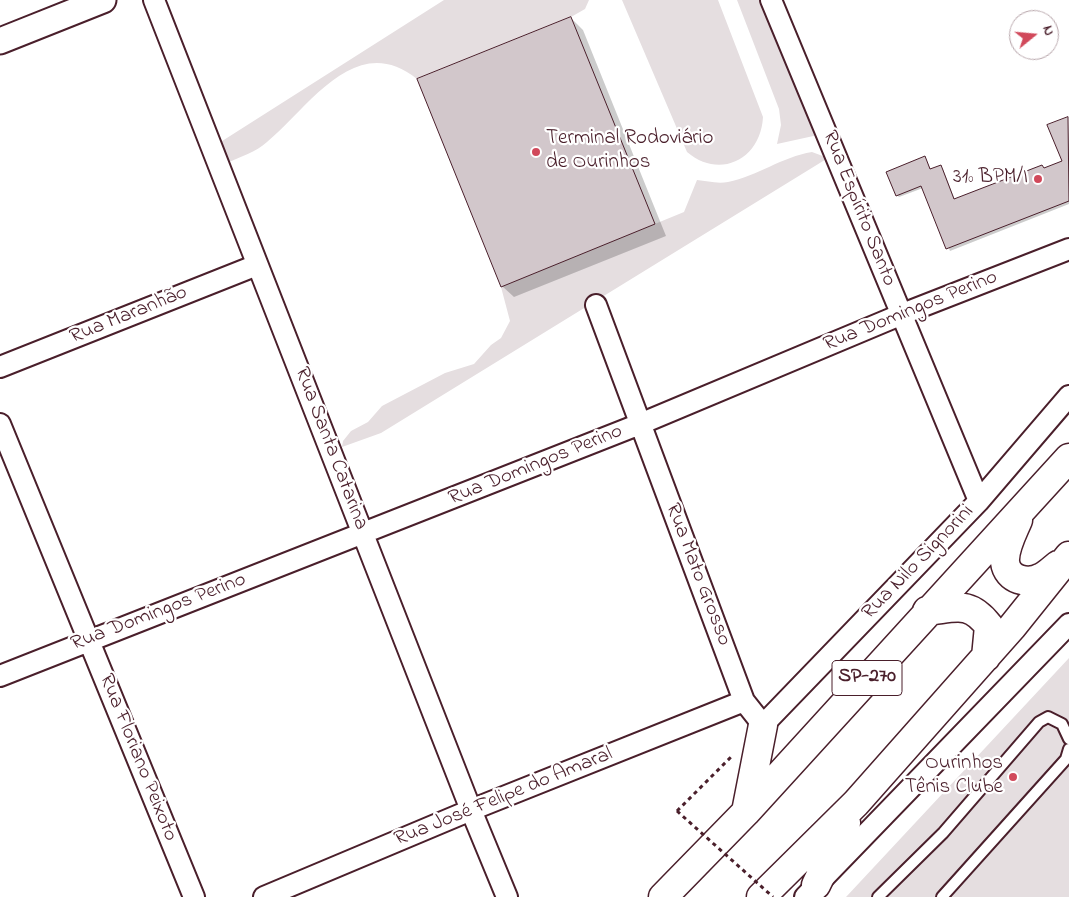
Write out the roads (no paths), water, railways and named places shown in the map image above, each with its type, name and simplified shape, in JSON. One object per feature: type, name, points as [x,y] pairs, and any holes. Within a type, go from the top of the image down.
[{"type":"highway","name":"SP-270","points":[[663,897],[746,812],[927,611],[1023,510],[1069,458]]},
{"type":"highway","points":[[1023,510],[1009,545],[1005,562],[1009,573],[1017,579],[1028,582],[1041,578],[1067,558]]},
{"type":"highway","points":[[761,897],[856,803],[986,657],[1067,558]]},
{"type":"highway","points":[[927,611],[965,607],[979,613],[989,626],[986,657]]},
{"type":"highway","points":[[746,812],[764,725]]},
{"type":"highway","points":[[810,891],[856,803]]},
{"type":"street","points":[[0,41],[103,0]]},
{"type":"street","name":"Rua Santa Catarina","points":[[154,0],[471,810],[507,897]]},
{"type":"street","name":"Rua Espírito Santo","points":[[771,0],[900,315],[979,501]]},
{"type":"street","name":"Rua Domingos Perino","points":[[0,676],[88,640],[363,535],[640,424],[900,315],[1069,250]]},
{"type":"street","name":"Rua Maranhão","points":[[0,366],[257,264]]},
{"type":"street","name":"Rua Mato Grosso","points":[[596,305],[744,701],[764,725]]},
{"type":"street","name":"Rua Nilo Signorini","points":[[764,725],[979,501],[1069,396]]},
{"type":"street","name":"Rua Floriano Peixoto","points":[[0,424],[194,897]]},
{"type":"street","points":[[810,891],[1069,624]]},
{"type":"street","name":"Rua José Felipe do Amaral","points":[[264,897],[471,810],[744,701]]},
{"type":"lane","points":[[878,897],[943,833],[1040,722],[1048,717],[1062,724],[1069,738]]},
{"type":"lane","points":[[942,897],[1066,759],[1069,749]]},
{"type":"place","name":"Terminal Rodoviário de Ourinhos","points":[[536,152]]},
{"type":"place","name":"31º BPM/I","points":[[1038,179]]},
{"type":"place","name":"Ourinhos Tênis Clube","points":[[1013,777]]}]
